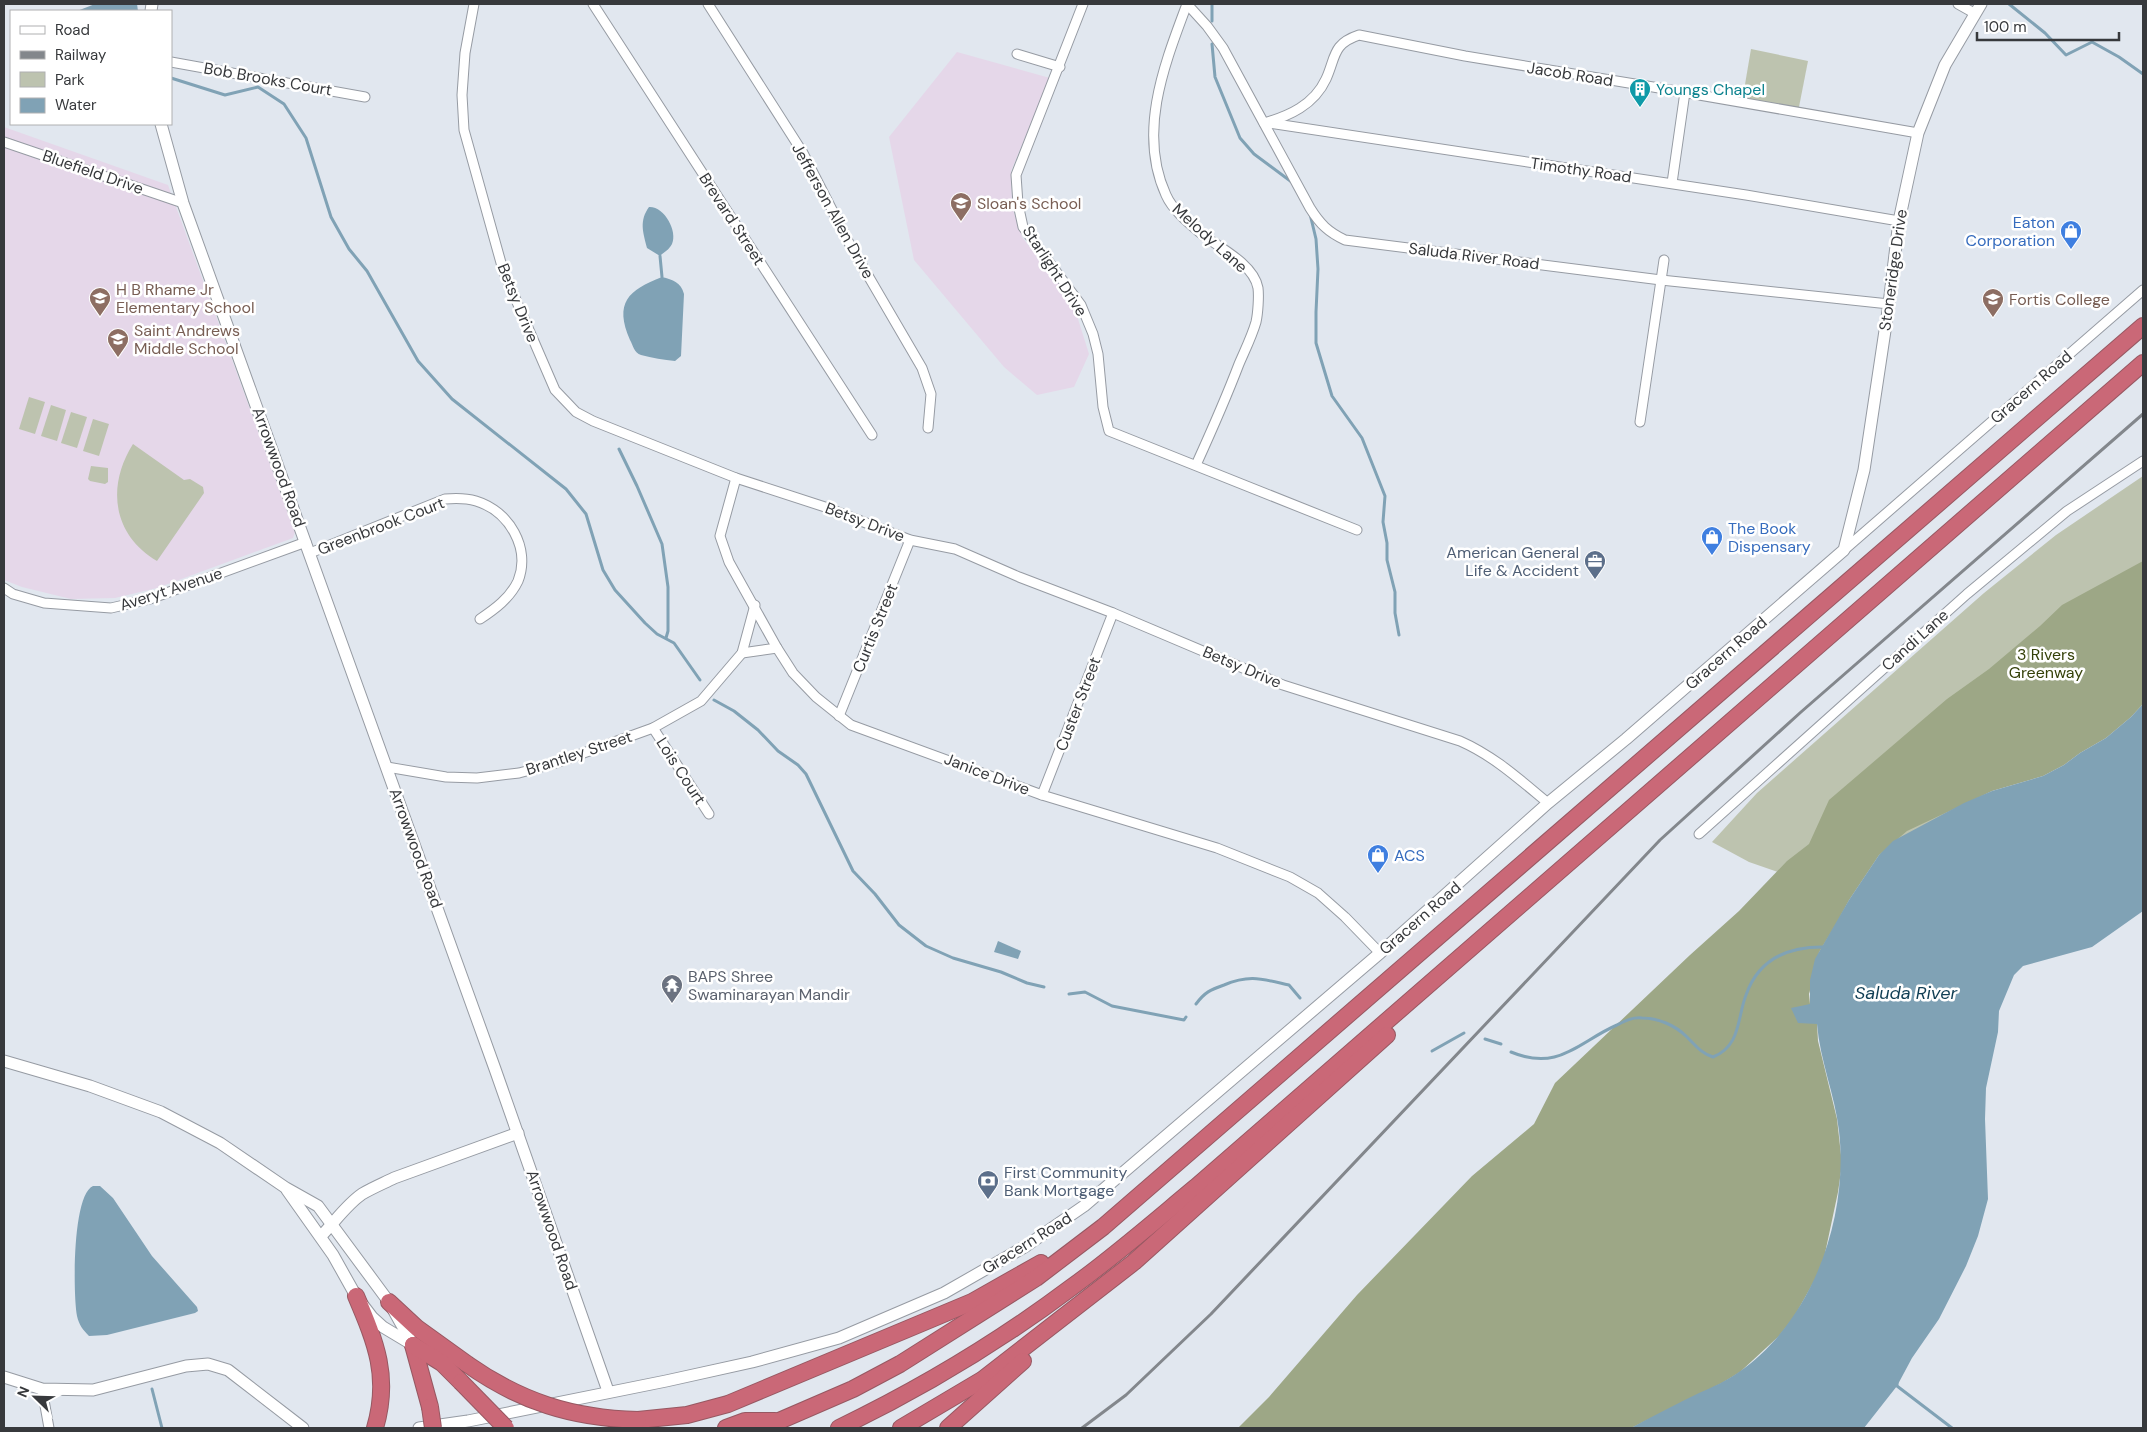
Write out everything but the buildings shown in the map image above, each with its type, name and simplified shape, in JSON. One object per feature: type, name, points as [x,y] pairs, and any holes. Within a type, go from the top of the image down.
[{"type":"highway","points":[[763,1428],[853,1389],[900,1364],[1036,1278],[1104,1227],[2143,326]]},
{"type":"highway","points":[[839,1428],[870,1413],[955,1365],[1072,1287],[1196,1187],[2143,363]]},
{"type":"highway","points":[[948,1428],[1428,998],[1568,863]]},
{"type":"highway","points":[[389,1302],[417,1328],[466,1364],[516,1394],[553,1408],[590,1417],[638,1420],[671,1418],[707,1411],[775,1386],[972,1302],[1104,1227]]},
{"type":"highway","points":[[901,1428],[982,1380],[1134,1262]]},
{"type":"highway","points":[[356,1296],[377,1348],[380,1364],[382,1382],[376,1422]]},
{"type":"highway","points":[[413,1345],[442,1364],[506,1428]]},
{"type":"highway","points":[[413,1345],[430,1407],[433,1428]]},
{"type":"highway","points":[[726,1428],[745,1421],[779,1420]]},
{"type":"street","name":"Betsy Drive","points":[[474,4],[465,53],[462,95],[464,130],[503,270],[517,306],[555,390],[576,412],[592,421],[736,478],[825,507],[910,540],[955,548],[1020,577],[1114,613],[1283,685],[1460,741],[1481,750],[1500,762],[1548,803]]},
{"type":"street","name":"Brevard Street","points":[[593,4],[872,435]]},
{"type":"street","name":"Jefferson Allen Drive","points":[[708,4],[803,153],[849,243],[922,368],[931,394],[928,428]]},
{"type":"street","name":"Starlight Drive","points":[[1083,4],[1060,67],[1016,175],[1018,204],[1024,227],[1081,305],[1098,354],[1103,407],[1109,431],[1357,530]]},
{"type":"street","name":"Saluda River Road","points":[[1187,4],[1207,26],[1223,48],[1320,224],[1330,234],[1345,240],[1660,280],[1889,304]]},
{"type":"street","name":"Melody Lane","points":[[1187,4],[1164,64],[1156,102],[1153,137],[1158,170],[1166,195],[1175,209],[1204,236],[1233,254],[1247,269],[1258,287],[1256,321],[1220,412],[1196,466]]},
{"type":"street","points":[[1958,4],[1978,8]]},
{"type":"street","name":"Stoneridge Drive","points":[[1844,550],[1864,470],[1889,304],[1899,221],[1918,133],[1945,65],[1978,8]]},
{"type":"street","name":"Jacob Road","points":[[1264,122],[1285,117],[1305,106],[1316,95],[1326,80],[1337,48],[1346,39],[1359,35],[1466,56],[1918,133]]},
{"type":"street","points":[[1017,54],[1060,67]]},
{"type":"street","name":"Bob Brooks Court","points":[[172,62],[365,97]]},
{"type":"street","points":[[1672,183],[1685,92]]},
{"type":"street","name":"Timothy Road","points":[[1264,122],[1672,183],[1899,221]]},
{"type":"street","name":"Arrowwood Road","points":[[161,125],[183,203],[518,1133],[608,1391]]},
{"type":"street","name":"Bluefield Drive","points":[[4,142],[183,203]]},
{"type":"street","points":[[1640,422],[1664,260]]},
{"type":"street","name":"Gracern Road","points":[[608,1391],[752,1362],[839,1338],[944,1293],[1026,1246],[1084,1206],[1380,953],[1548,803],[1626,739],[2143,290]]},
{"type":"street","name":"Candi Lane","points":[[1699,834],[1974,588],[2068,511],[2143,461]]},
{"type":"street","name":"Janice Drive","points":[[736,478],[720,536],[730,562],[777,648],[794,674],[816,697],[850,725],[1042,795],[1217,848],[1290,877],[1318,893],[1345,917],[1380,953]]},
{"type":"street","name":"Greenbrook Court","points":[[308,548],[445,498],[461,498],[476,501],[492,508],[507,520],[516,534],[521,548],[522,565],[518,581],[509,596],[494,610],[480,619]]},
{"type":"street","name":"Curtis Street","points":[[839,716],[910,540]]},
{"type":"street","name":"Averyt Avenue","points":[[4,588],[13,594],[44,603],[110,608],[150,599],[308,548]]},
{"type":"street","name":"Brantley Street","points":[[387,767],[446,777],[477,778],[519,773],[653,728],[701,700],[742,653],[755,605]]},
{"type":"street","name":"Custer Street","points":[[1042,795],[1114,613]]},
{"type":"street","points":[[742,653],[777,648]]},
{"type":"street","name":"Lois Court","points":[[653,728],[709,814]]},
{"type":"street","points":[[4,1061],[90,1086],[161,1112],[220,1143],[286,1188],[318,1206],[389,1302],[413,1345]]},
{"type":"street","points":[[321,1236],[362,1195],[394,1178],[518,1133]]},
{"type":"street","points":[[286,1188],[321,1236],[345,1274],[356,1296],[372,1317],[413,1345]]},
{"type":"street","points":[[4,1377],[42,1389],[93,1390],[186,1366],[208,1364],[228,1370],[303,1428]]},
{"type":"street","points":[[42,1389],[49,1428]]},
{"type":"street","points":[[420,1428],[468,1421],[608,1391]]},
{"type":"shaded area","name":"Sloan's School","points":[[957,52],[1050,78],[1011,171],[1012,207],[1022,237],[1073,303],[1089,354],[1074,387],[1037,395],[1004,367],[914,260],[889,137]]},
{"type":"shaded area","name":"Saint Andrews Middle School","points":[[4,127],[168,185],[295,532],[293,538],[157,588],[115,598],[71,599],[22,587],[4,580]]},
{"type":"green space","points":[[1751,49],[1808,61],[1798,112],[1742,102]]},
{"type":"green space","points":[[29,397],[45,402],[35,434],[19,429]]},
{"type":"green space","points":[[51,405],[66,410],[57,441],[41,436]]},
{"type":"green space","points":[[71,412],[87,417],[77,448],[61,443]]},
{"type":"green space","points":[[93,419],[109,424],[99,456],[83,451]]},
{"type":"green space","points":[[133,444],[184,480],[190,479],[203,487],[204,493],[157,561],[142,550],[131,538],[123,524],[118,509],[119,477],[124,460]]},
{"type":"green space","points":[[91,466],[108,468],[108,482],[105,484],[90,481],[88,479]]},
{"type":"green space","name":"3 Rivers Greenway","points":[[2143,476],[2143,704],[1879,855],[1849,900],[1836,924],[1642,1422],[1631,1428],[1595,1428],[1798,879],[1749,862],[1712,842],[1757,793],[1984,593],[2056,535]]},
{"type":"green space","points":[[2143,561],[2143,704],[2106,738],[2064,765],[2043,776],[1992,791],[1907,831],[1879,855],[1849,900],[1819,952],[1809,994],[1810,1004],[1817,1024],[1818,1041],[1837,1119],[1842,1164],[1824,1258],[1817,1276],[1794,1317],[1779,1336],[1740,1372],[1722,1383],[1631,1428],[1238,1428],[1269,1397],[1357,1295],[1472,1176],[1534,1124],[1555,1083],[1739,911],[1787,861],[1809,844],[1829,800],[1947,699],[1989,669],[2062,605]]},
{"type":"water","points":[[95,4],[137,4],[138,10],[80,10]]},
{"type":"water","points":[[649,207],[655,208],[664,215],[673,233],[672,244],[660,256],[647,248],[644,237],[643,222]]},
{"type":"water","points":[[662,277],[679,284],[684,294],[681,356],[675,361],[637,353],[625,327],[623,316],[627,300],[633,293],[640,287]]},
{"type":"water","name":"Saluda River","points":[[2143,704],[2143,911],[2092,947],[2023,966],[2014,975],[1999,1011],[1998,1032],[1986,1088],[1985,1119],[1988,1199],[1978,1236],[1966,1266],[1939,1319],[1912,1358],[1897,1386],[1864,1428],[1631,1428],[1729,1378],[1765,1351],[1787,1325],[1805,1297],[1820,1265],[1831,1232],[1838,1199],[1841,1165],[1839,1131],[1821,1051],[1817,1024],[1798,1023],[1791,1008],[1810,1004],[1810,980],[1815,959],[1849,900],[1879,855],[1893,841],[1964,803],[1992,791],[2043,776],[2064,765],[2106,738]]},
{"type":"water","points":[[998,941],[1021,951],[1018,959],[994,952]]},
{"type":"water","points":[[93,1186],[100,1186],[113,1198],[152,1256],[197,1307],[198,1311],[107,1335],[89,1336],[85,1332],[78,1319],[76,1305],[76,1246],[81,1207],[86,1193]]},
{"type":"waterway","points":[[1212,4],[1212,21]]},
{"type":"waterway","points":[[2009,4],[2045,33],[2066,55],[2092,42],[2119,57],[2143,74]]},
{"type":"waterway","points":[[1212,44],[1215,77],[1240,138],[1254,154],[1293,183]]},
{"type":"waterway","points":[[172,78],[225,95],[258,87],[284,104],[306,138],[331,217],[349,249],[367,271],[418,361],[452,399],[566,489],[586,514],[603,570],[615,590],[657,634],[674,643],[700,680]]},
{"type":"waterway","points":[[1310,214],[1316,239],[1318,269],[1316,343],[1332,396],[1362,438],[1385,496],[1383,522],[1387,543],[1387,560],[1395,592],[1395,613],[1399,635]]},
{"type":"waterway","points":[[660,256],[662,277]]},
{"type":"waterway","points":[[619,449],[662,544],[668,587],[668,631],[666,638]]},
{"type":"waterway","points":[[714,700],[734,711],[758,730],[778,751],[798,765],[806,774],[853,871],[875,894],[899,925],[926,946],[953,958],[1044,987]]},
{"type":"waterway","points":[[1511,1052],[1542,1059],[1555,1057],[1623,1022],[1638,1018],[1648,1018],[1672,1026],[1702,1051],[1713,1057],[1729,1046],[1737,1030],[1743,1004],[1752,982],[1768,963],[1788,952],[1813,947],[1826,947]]},
{"type":"waterway","points":[[1196,1004],[1211,990],[1233,982],[1249,979],[1263,979],[1289,985],[1300,998]]},
{"type":"waterway","points":[[1069,994],[1085,992],[1112,1006],[1184,1020],[1186,1017]]},
{"type":"waterway","points":[[1432,1051],[1464,1033]]},
{"type":"waterway","points":[[1485,1039],[1501,1044]]},
{"type":"waterway","points":[[1897,1383],[1897,1386],[1952,1428]]},
{"type":"waterway","points":[[152,1389],[162,1428]]},
{"type":"railway","points":[[1082,1428],[1126,1395],[1211,1314],[1660,840],[1801,712],[2143,414]]},
{"type":"place","name":"Youngs Chapel","points":[[1640,108]]},
{"type":"place","name":"Sloan's School","points":[[961,222]]},
{"type":"place","name":"Eaton Corporation","points":[[2071,250]]},
{"type":"place","name":"H B Rhame Jr Elementary School","points":[[100,317]]},
{"type":"place","name":"Fortis College","points":[[1993,318]]},
{"type":"place","name":"Saint Andrews Middle School","points":[[118,358]]},
{"type":"place","name":"The Book Dispensary","points":[[1712,556]]},
{"type":"place","name":"American General Life & Accident","points":[[1595,580]]},
{"type":"place","name":"ACS","points":[[1378,874]]},
{"type":"place","name":"BAPS Shree Swaminarayan Mandir","points":[[672,1004]]},
{"type":"place","name":"First Community Bank Mortgage","points":[[988,1200]]}]
